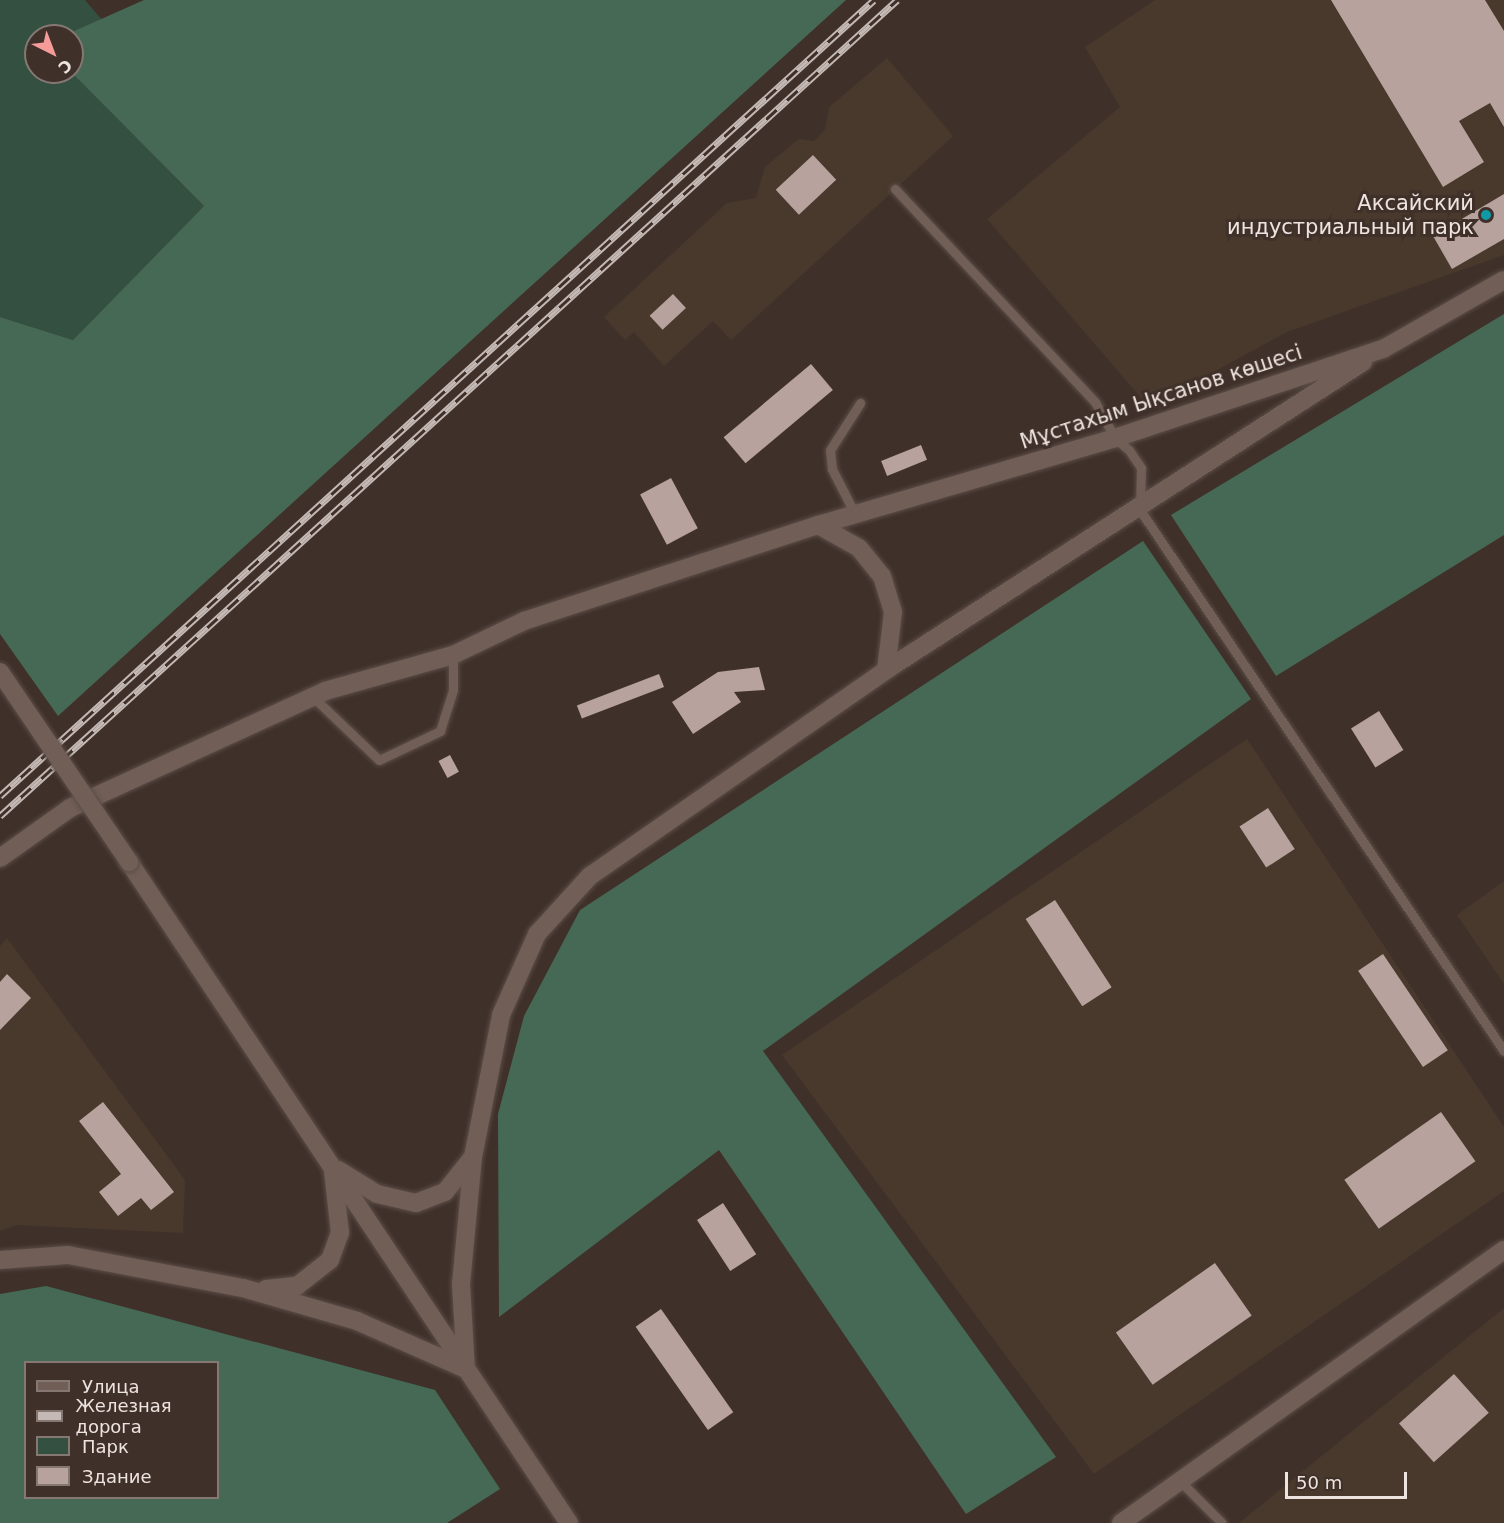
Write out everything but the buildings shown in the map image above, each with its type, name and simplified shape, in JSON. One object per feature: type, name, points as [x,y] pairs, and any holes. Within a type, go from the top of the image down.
[{"type":"main road","name":"Мұстахым Ықсанов көшесі","points":[[0,858],[70,808],[314,697],[453,655],[524,621],[818,525],[1115,438],[1383,349],[1504,280]]},
{"type":"main road","points":[[466,1369],[461,1284],[473,1157],[501,1015],[537,934],[591,876],[886,670],[1140,510],[1383,349]]},
{"type":"main road","points":[[818,525],[859,548],[882,576],[893,612],[886,670]]},
{"type":"main road","points":[[0,672],[569,1523]]},
{"type":"main road","points":[[332,1167],[377,1194],[416,1203],[445,1192],[473,1157]]},
{"type":"main road","points":[[243,1288],[297,1286],[330,1260],[340,1233],[332,1167]]},
{"type":"main road","points":[[1121,1523],[1504,1250]]},
{"type":"main road","points":[[0,1260],[68,1255],[243,1288],[357,1321],[466,1369]]},
{"type":"lane","points":[[895,189],[1095,402],[1115,438],[1141,468],[1140,510],[1504,1051]]},
{"type":"lane","points":[[855,514],[832,469],[831,450],[860,403]]},
{"type":"lane","points":[[314,697],[379,760],[440,731],[453,690],[453,655]]},
{"type":"lane","points":[[1180,1481],[1222,1523]]},
{"type":"shaded area","points":[[1155,0],[1504,0],[1504,255],[1287,332],[1149,407],[987,219],[1120,107],[1085,47]]},
{"type":"shaded area","points":[[887,58],[953,136],[731,340],[713,321],[664,366],[634,332],[625,340],[604,317],[727,203],[756,198],[765,167],[799,139],[814,141],[825,130],[829,107]]},
{"type":"shaded area","points":[[1247,739],[1504,1127],[1504,1191],[1094,1474],[782,1055]]},
{"type":"shaded area","points":[[1504,881],[1504,984],[1457,915]]},
{"type":"shaded area","points":[[7,938],[185,1180],[183,1233],[16,1225],[0,1231],[0,946]]},
{"type":"shaded area","points":[[1504,1308],[1504,1523],[1239,1523]]},
{"type":"green space","points":[[0,0],[85,0],[102,20],[84,27],[84,24],[24,24],[24,84],[83,84],[204,206],[73,340],[0,317]]},
{"type":"green space","points":[[144,0],[846,0],[58,716],[0,634],[0,317],[73,340],[204,206],[83,84],[84,27]]},
{"type":"green space","points":[[1504,314],[1504,535],[1276,676],[1171,515]]},
{"type":"green space","points":[[1143,541],[1251,699],[763,1051],[1056,1457],[966,1514],[719,1150],[499,1317],[498,1114],[524,1016],[580,910]]},
{"type":"green space","points":[[46,1286],[435,1390],[500,1489],[447,1523],[0,1523],[0,1294]]},
{"type":"railway","points":[[0,796],[874,0]]},
{"type":"railway","points":[[0,816],[897,0]]},
{"type":"place","name":"Аксайский индустриальный парк","points":[[1486,215]]}]
